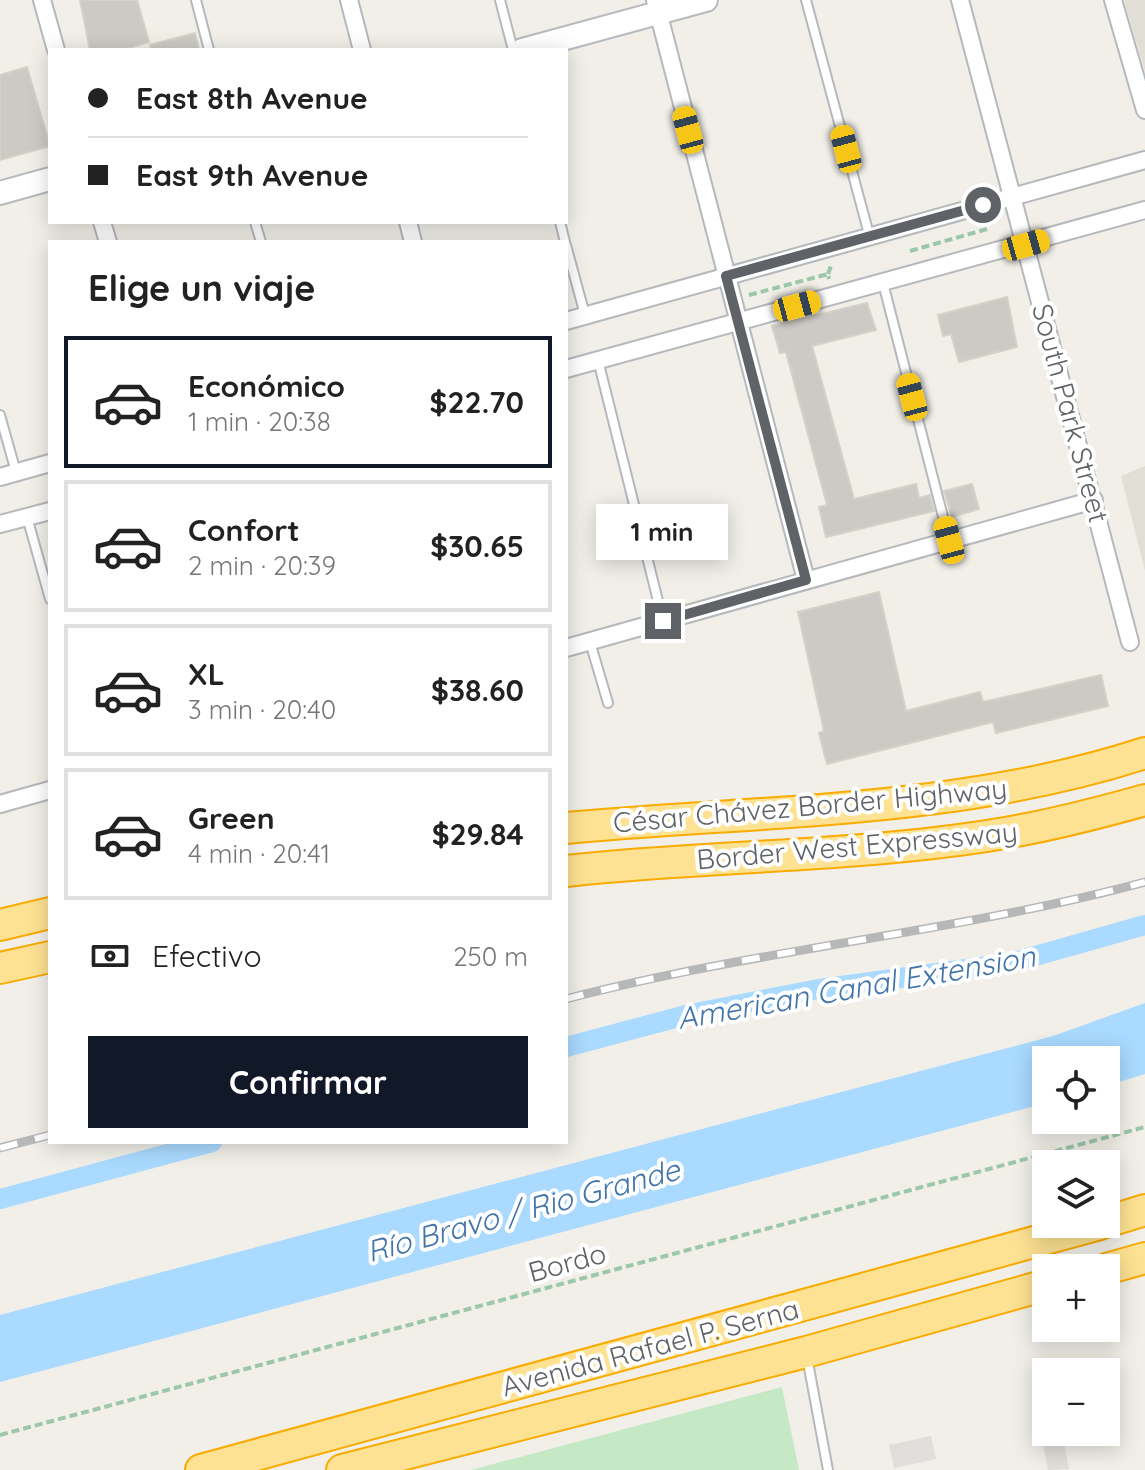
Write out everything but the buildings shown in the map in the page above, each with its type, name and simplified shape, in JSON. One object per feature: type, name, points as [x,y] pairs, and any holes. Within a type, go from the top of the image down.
[{"type":"highway","name":"César Chávez Border Highway","points":[[568,828],[878,804],[984,792],[1078,775],[1145,753]]},
{"type":"highway","name":"Border West Expressway","points":[[568,871],[974,837],[1071,820],[1145,800]]},
{"type":"highway","points":[[0,925],[48,913]]},
{"type":"highway","points":[[0,968],[48,957]]},
{"type":"highway","points":[[1120,1218],[1145,1210]]},
{"type":"highway","name":"Avenida Rafael P. Serna","points":[[201,1470],[1049,1238]]},
{"type":"highway","points":[[1120,1265],[1145,1258]]},
{"type":"highway","name":"Avenida Rafael P. Serna","points":[[342,1470],[806,1352],[1032,1289]]},
{"type":"street","points":[[42,0],[55,48]]},
{"type":"street","points":[[349,0],[361,48]]},
{"type":"street","points":[[528,48],[656,6],[706,0]]},
{"type":"street","name":"South Park Street","points":[[960,0],[1130,642]]},
{"type":"street","points":[[1113,0],[1145,110]]},
{"type":"street","points":[[656,6],[806,580]]},
{"type":"street","points":[[568,320],[1145,160]]},
{"type":"street","points":[[0,193],[48,180]]},
{"type":"street","points":[[568,368],[1145,210]]},
{"type":"street","points":[[8,475],[48,464]]},
{"type":"street","points":[[568,647],[1094,500]]},
{"type":"street","points":[[0,524],[48,512]]},
{"type":"street","points":[[0,804],[48,791]]},
{"type":"lane","points":[[196,0],[208,48]]},
{"type":"lane","points":[[500,0],[512,48]]},
{"type":"lane","points":[[806,0],[870,238]]},
{"type":"lane","points":[[568,251],[585,315]]},
{"type":"lane","points":[[883,283],[949,540]]},
{"type":"lane","points":[[598,360],[663,621]]},
{"type":"lane","points":[[0,415],[8,475]]},
{"type":"lane","points":[[27,517],[48,592]]},
{"type":"lane","points":[[590,641],[608,703]]},
{"type":"lane","points":[[806,1352],[828,1470]]},
{"type":"path","points":[[909,251],[987,229],[989,218]]},
{"type":"path","points":[[746,296],[828,274],[833,266],[833,257]]},
{"type":"path","points":[[828,274],[831,287]]},
{"type":"path","name":"Bordo","points":[[0,1435],[1145,1127]]},
{"type":"shaded area","points":[[1124,0],[1145,0],[1145,72]]},
{"type":"shaded area","points":[[1145,466],[1145,571],[1121,476]]},
{"type":"shaded area","points":[[931,1436],[936,1459],[894,1468],[889,1445]]},
{"type":"shaded area","points":[[1043,1446],[1065,1446],[1069,1469],[1048,1470]]},
{"type":"green space","points":[[782,1387],[799,1470],[471,1470]]},
{"type":"water","name":"Río Bravo / Rio Grande","points":[[1145,1003],[1145,1074],[1120,1082],[1120,1046],[1032,1046],[1032,1107],[0,1382],[0,1315],[1053,1036]]},
{"type":"waterway","name":"American Canal Extension","points":[[568,1046],[690,1014],[819,989],[1010,963],[1145,925]]},
{"type":"waterway","name":"American Canal Extension","points":[[0,1199],[205,1144]]},
{"type":"railway","points":[[568,999],[710,967],[1001,915],[1145,882]]},
{"type":"railway","points":[[0,1148],[48,1136]]},
{"type":"route","points":[[663,621],[806,580],[726,276],[983,205]]}]
